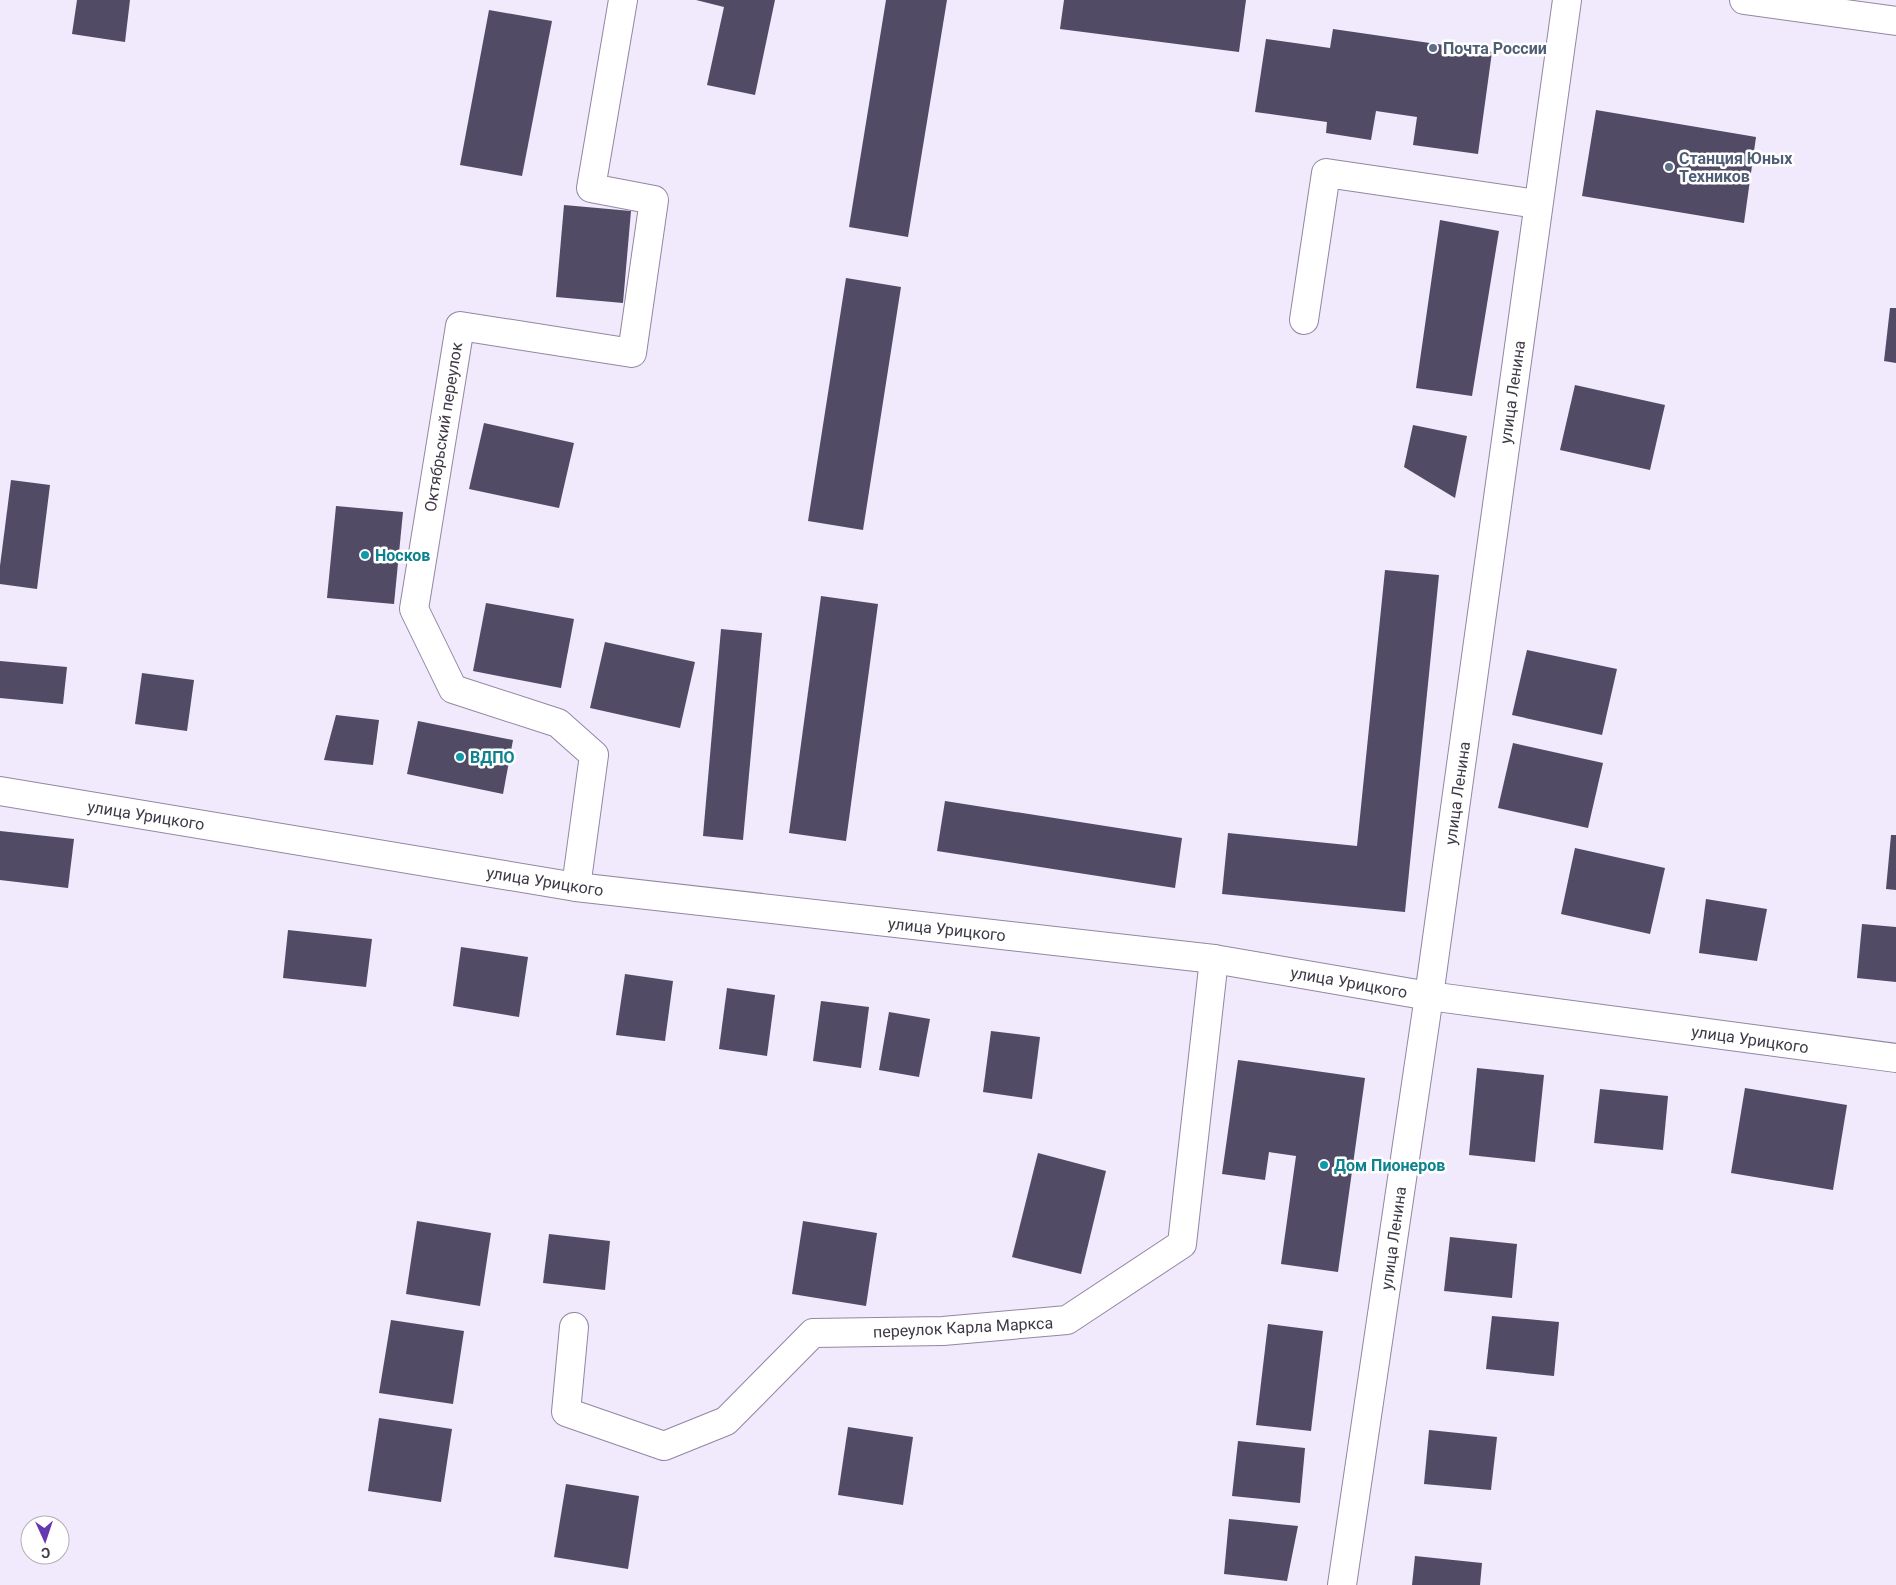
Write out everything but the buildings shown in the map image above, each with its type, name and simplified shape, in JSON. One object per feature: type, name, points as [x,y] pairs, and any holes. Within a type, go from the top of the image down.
[{"type":"street","name":"Октябрьский переулок","points":[[576,887],[594,755],[558,723],[453,689],[414,609],[460,326],[632,353],[654,200],[591,188],[622,0]]},
{"type":"street","name":"улица Ленина","points":[[1342,1585],[1429,996],[1537,204],[1567,0]]},
{"type":"street","points":[[1744,0],[1896,21]]},
{"type":"street","points":[[1304,320],[1326,173],[1537,204]]},
{"type":"street","name":"улица Урицкого","points":[[0,791],[576,887],[1214,959],[1429,996],[1896,1058]]},
{"type":"street","name":"переулок Карла Маркса","points":[[574,1327],[566,1412],[664,1446],[726,1422],[814,1333],[943,1331],[1067,1320],[1182,1244],[1214,959]]},
{"type":"place","name":"Почта России","points":[[1433,48]]},
{"type":"place","name":"Станция Юных Техников","points":[[1669,167]]},
{"type":"place","name":"Носков","points":[[365,555]]},
{"type":"place","name":"ВДПО","points":[[460,757]]},
{"type":"place","name":"Дом Пионеров","points":[[1324,1165]]}]
